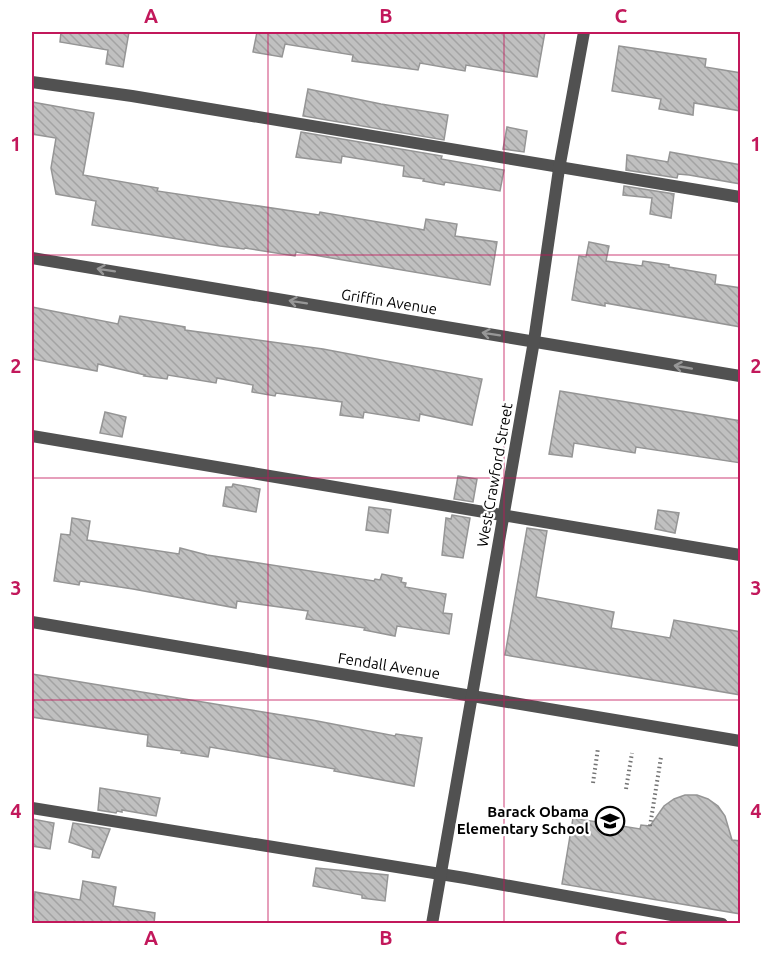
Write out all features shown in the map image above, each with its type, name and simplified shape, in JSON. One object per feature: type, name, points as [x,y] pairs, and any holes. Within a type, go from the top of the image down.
[{"type":"street","name":"West Crawford Street","points":[[432,924],[534,341],[559,169],[584,32]]},
{"type":"street","points":[[32,82],[132,96],[559,169],[741,197]]},
{"type":"street","name":"Griffin Avenue","points":[[32,258],[741,376]]},
{"type":"street","points":[[32,436],[741,555]]},
{"type":"street","name":"Fendall Avenue","points":[[32,622],[741,741]]},
{"type":"street","points":[[32,808],[440,874],[722,924]]},
{"type":"path","points":[[593,783],[598,748]]},
{"type":"path","points":[[626,789],[632,753]]},
{"type":"path","points":[[650,826],[661,757]]},
{"type":"building","points":[[61,32],[129,32],[123,67],[106,64],[108,50],[60,42]]},
{"type":"building","points":[[257,32],[545,32],[537,77],[466,65],[465,71],[420,63],[418,70],[352,61],[353,55],[285,44],[282,57],[253,52]]},
{"type":"building","points":[[619,46],[706,59],[705,67],[741,73],[741,111],[694,103],[693,115],[659,109],[661,99],[612,91]]},
{"type":"building","points":[[308,89],[448,115],[444,140],[303,116]]},
{"type":"building","points":[[32,102],[94,113],[83,175],[158,188],[157,191],[319,215],[320,212],[424,230],[426,219],[457,224],[455,236],[497,242],[490,285],[296,252],[295,256],[92,225],[96,201],[56,194],[51,168],[56,138],[32,134]]},
{"type":"building","points":[[507,127],[527,131],[524,152],[503,149]]},
{"type":"building","points":[[301,132],[442,156],[441,159],[504,170],[500,191],[445,182],[444,185],[403,176],[404,166],[342,156],[341,163],[296,157]]},
{"type":"building","points":[[670,152],[741,165],[741,184],[689,175],[678,174],[677,178],[626,170],[627,155],[668,162]]},
{"type":"building","points":[[624,186],[674,194],[671,218],[650,214],[652,198],[623,195]]},
{"type":"building","points":[[589,242],[609,246],[606,261],[642,266],[643,261],[669,265],[669,267],[716,275],[715,284],[741,288],[741,327],[605,303],[605,306],[572,300],[579,256],[586,257]]},
{"type":"building","points":[[32,307],[118,324],[120,316],[185,327],[185,330],[323,349],[482,379],[472,425],[420,414],[419,421],[364,412],[363,418],[340,415],[342,402],[252,392],[253,385],[217,378],[216,383],[168,375],[167,379],[144,376],[98,364],[97,371],[32,359]]},
{"type":"building","points":[[560,391],[741,421],[741,463],[636,447],[635,453],[574,443],[572,457],[549,454]]},
{"type":"building","points":[[105,412],[126,417],[122,437],[100,433]]},
{"type":"building","points":[[458,476],[477,479],[473,502],[454,499]]},
{"type":"building","points":[[233,484],[260,489],[256,512],[223,506],[226,487],[232,487]]},
{"type":"building","points":[[369,507],[391,510],[388,533],[366,530]]},
{"type":"building","points":[[658,510],[679,513],[675,533],[655,529]]},
{"type":"building","points":[[452,515],[470,518],[463,558],[442,555],[446,518],[451,519]]},
{"type":"building","points":[[72,518],[90,521],[87,540],[179,554],[180,548],[207,555],[374,581],[375,579],[380,580],[382,574],[402,578],[401,582],[406,583],[405,587],[446,594],[443,613],[452,614],[449,634],[397,626],[395,636],[364,630],[365,628],[306,619],[308,611],[237,601],[236,608],[80,581],[79,585],[54,581],[61,534],[70,535]]},
{"type":"building","points":[[527,528],[547,531],[536,597],[614,612],[611,628],[670,638],[674,620],[741,632],[741,695],[505,655]]},
{"type":"building","points":[[32,674],[395,736],[396,734],[422,738],[414,786],[334,771],[335,769],[210,747],[208,757],[181,753],[182,751],[147,746],[148,735],[32,717]]},
{"type":"building","points":[[100,788],[160,798],[156,816],[122,810],[116,813],[98,810]]},
{"type":"building","points":[[685,795],[697,795],[718,806],[725,816],[732,840],[741,841],[741,914],[562,884],[573,818],[640,829],[641,825],[650,826],[664,806]]},
{"type":"building","points":[[32,819],[54,823],[50,849],[32,846]]},
{"type":"building","points":[[73,823],[110,829],[99,858],[92,857],[93,850],[69,842]]},
{"type":"building","points":[[316,868],[388,875],[385,901],[313,886]]},
{"type":"building","points":[[83,881],[116,887],[113,906],[155,913],[154,924],[32,924],[35,892],[80,900]]},
{"type":"place","name":"Barack Obama Elementary School","points":[[610,821]]}]
